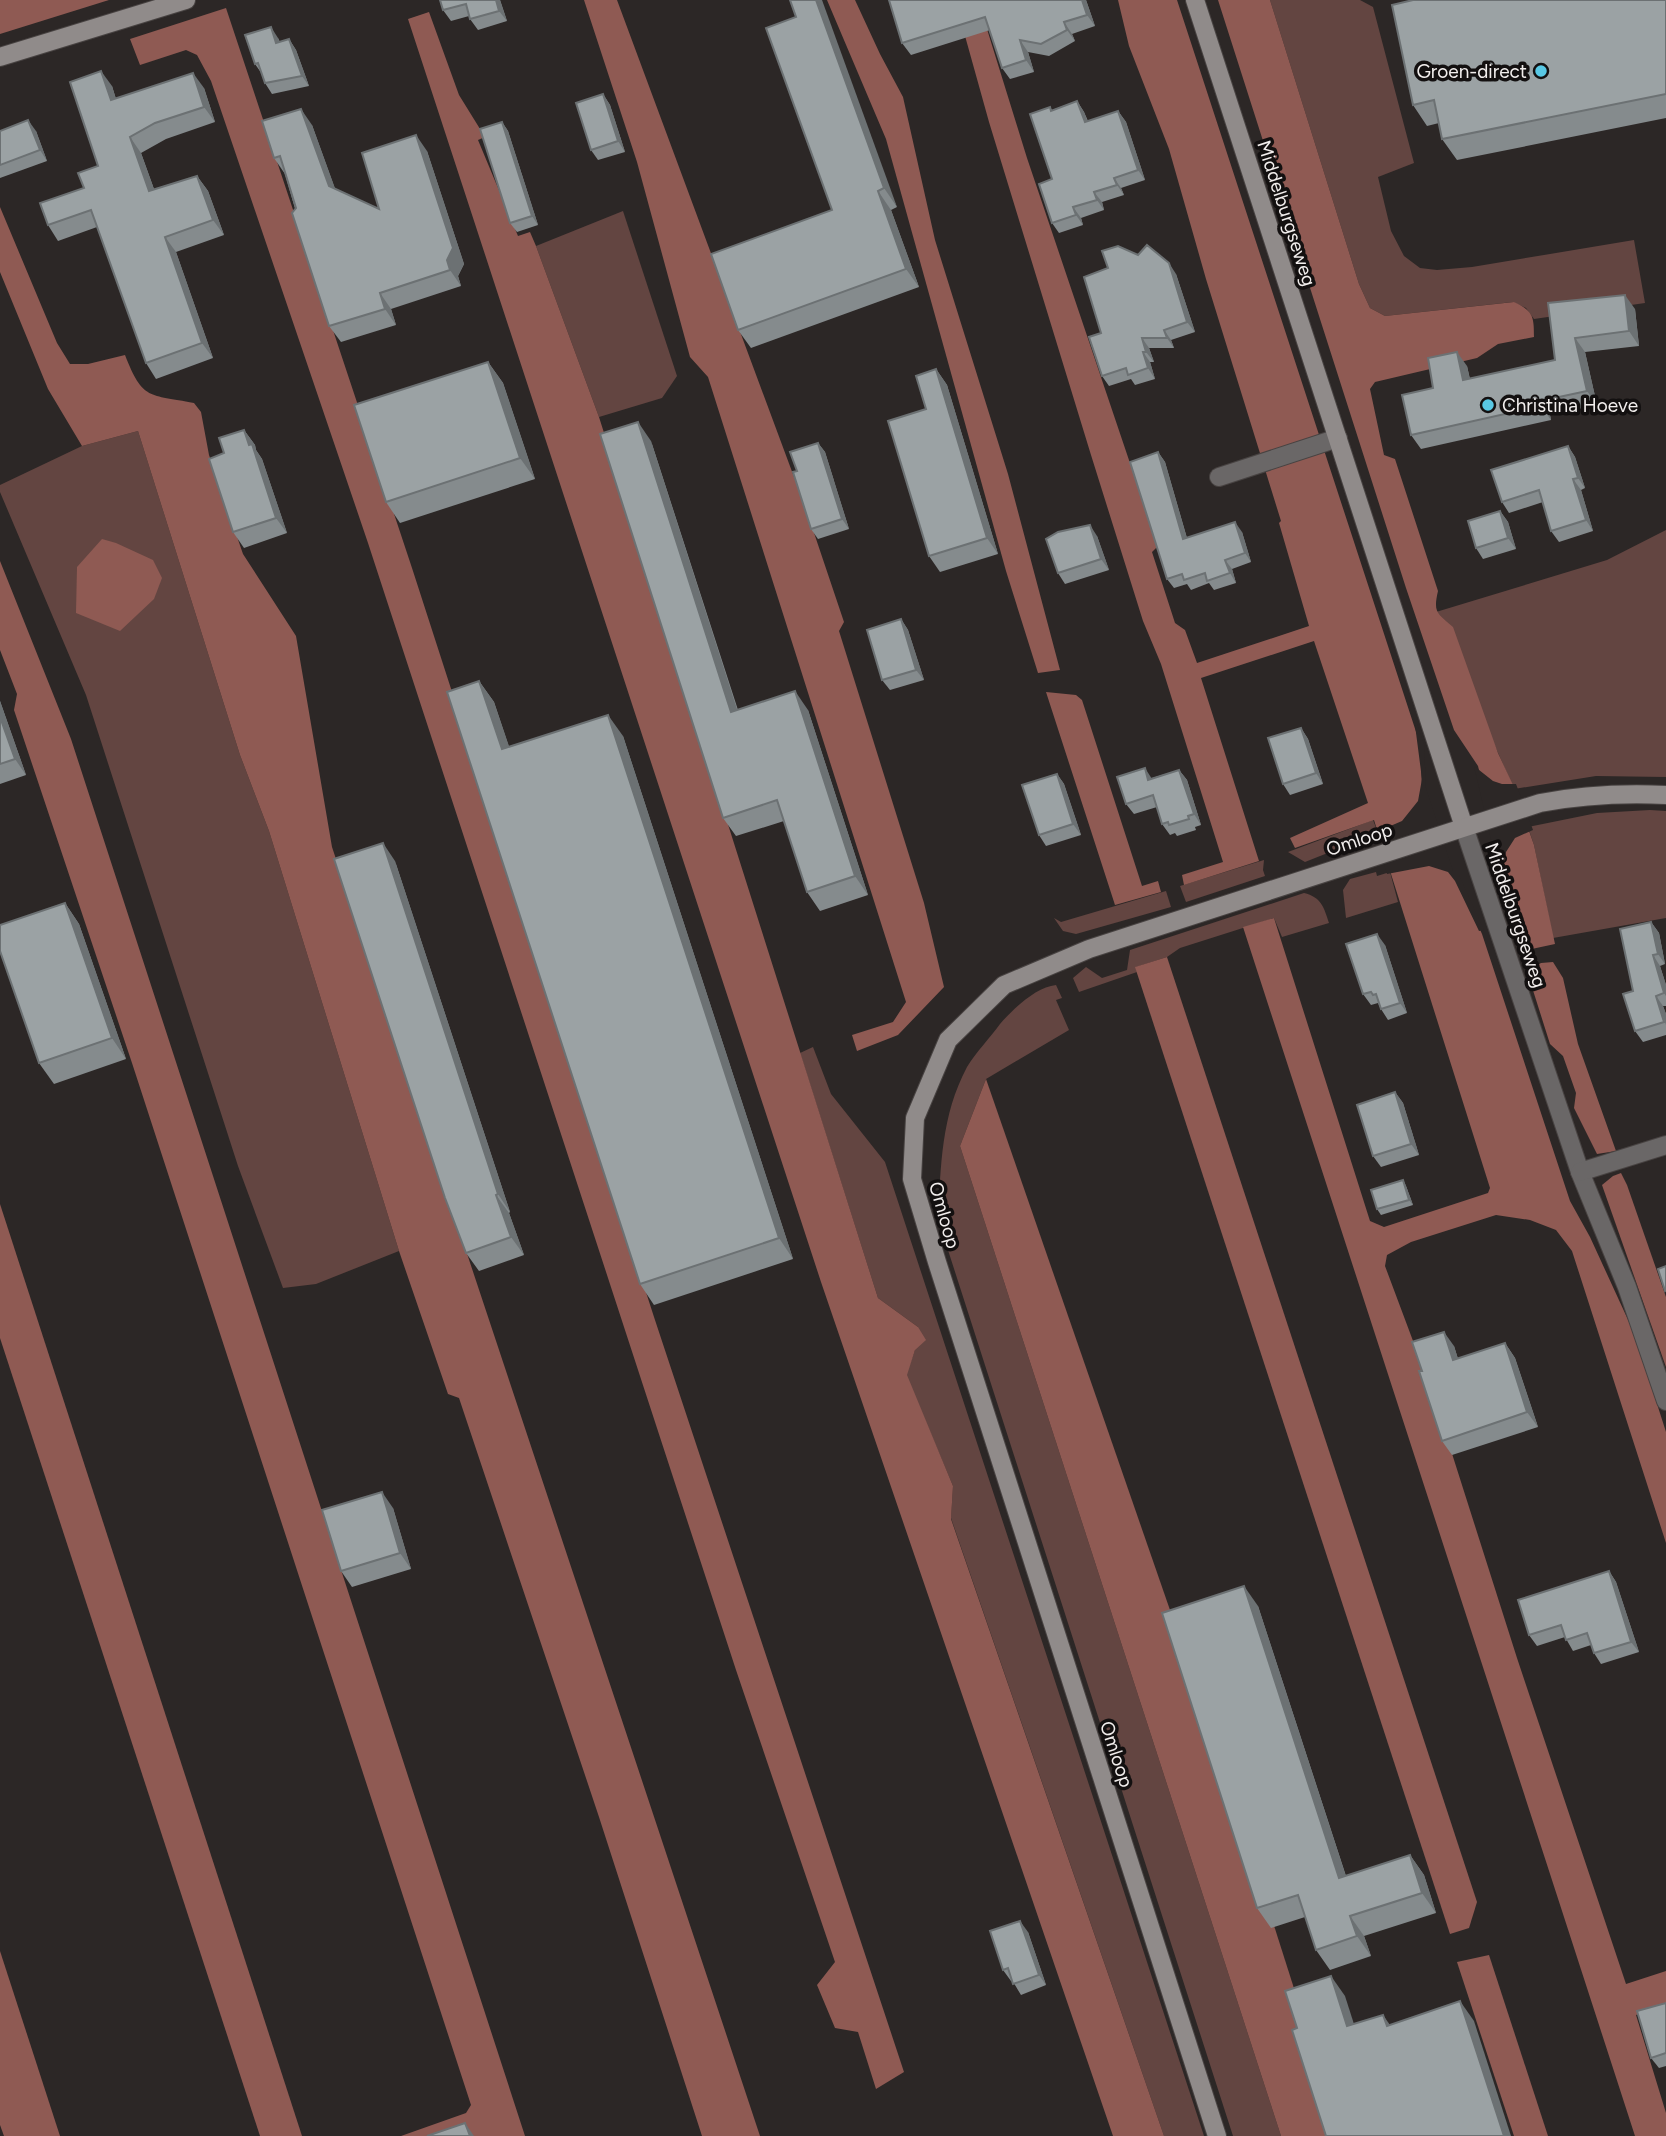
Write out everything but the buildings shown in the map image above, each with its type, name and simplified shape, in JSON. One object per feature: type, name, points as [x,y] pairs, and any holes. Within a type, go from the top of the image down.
[{"type":"street","points":[[0,57],[186,0]]},
{"type":"street","name":"Middelburgseweg","points":[[1195,0],[1580,1172],[1628,1287],[1666,1402]]},
{"type":"street","points":[[1219,477],[1338,438]]},
{"type":"street","name":"Omloop","points":[[1217,2136],[912,1179],[915,1118],[947,1040],[1004,985],[1089,949],[1540,803],[1593,795],[1666,795]]},
{"type":"street","points":[[1580,1172],[1666,1145]]},
{"type":"shaded area","points":[[0,0],[109,0],[0,34]]},
{"type":"shaded area","points":[[584,0],[617,0],[807,512],[844,622],[839,631],[924,903],[944,987],[898,1035],[857,1051],[852,1035],[893,1022],[906,1002],[708,377],[690,357],[637,162]]},
{"type":"shaded area","points":[[827,0],[855,0],[903,97],[935,240],[1008,474],[1060,670],[1038,673],[1006,571],[886,139]]},
{"type":"shaded area","points":[[955,0],[978,0],[1027,158],[1158,546],[1152,552],[1175,623],[1185,630],[1197,663],[1309,626],[1279,523],[1281,521],[1169,149],[1129,46],[1118,0],[1177,0],[1420,744],[1422,789],[1450,873],[1456,877],[1482,934],[1570,1201],[1590,1237],[1635,1335],[1666,1432],[1666,1543],[1572,1251],[1556,1230],[1530,1220],[1496,1215],[1411,1242],[1387,1255],[1385,1266],[1434,1397],[1517,1658],[1626,1984],[1666,1971],[1666,2006],[1636,2015],[1666,2113],[1666,2136],[1635,2136],[1243,927],[1274,918],[1370,1221],[1384,1227],[1488,1193],[1490,1188],[1374,820],[1295,848],[1290,838],[1368,803],[1314,641],[1201,678],[1259,861],[1184,885],[1182,875],[1223,862],[1161,664],[1143,621],[1091,455],[989,122]]},
{"type":"shaded area","points":[[1218,0],[1270,0],[1359,284],[1370,308],[1385,316],[1514,302],[1529,311],[1533,319],[1534,337],[1498,344],[1477,358],[1375,382],[1370,389],[1384,455],[1395,459],[1438,591],[1436,608],[1443,619],[1453,627],[1534,845],[1555,944],[1527,950],[1514,928],[1510,897],[1478,766],[1454,730]]},
{"type":"shaded area","points":[[1270,0],[1360,0],[1373,7],[1414,163],[1378,177],[1391,231],[1404,256],[1420,268],[1437,270],[1472,267],[1634,240],[1645,303],[1534,319],[1526,308],[1513,302],[1385,316],[1370,308],[1359,284]]},
{"type":"shaded area","points":[[226,8],[904,2072],[876,2089],[858,2032],[835,2028],[817,1985],[835,1962],[736,1670],[368,543],[211,81],[197,55],[186,50],[140,65],[130,39]]},
{"type":"shaded area","points":[[429,12],[459,95],[485,137],[478,140],[518,236],[530,232],[536,246],[599,417],[878,1298],[918,1327],[926,1340],[915,1350],[907,1375],[953,1486],[951,1519],[1164,2136],[1113,2136],[821,1282],[408,19]]},
{"type":"shaded area","points":[[0,207],[57,343],[70,364],[88,364],[125,355],[137,381],[149,393],[194,403],[201,412],[209,455],[243,554],[296,636],[332,847],[760,2136],[702,2136],[459,1398],[448,1394],[399,1251],[269,831],[240,755],[138,431],[82,446],[48,389],[0,272]]},
{"type":"shaded area","points":[[623,211],[677,376],[662,398],[599,417],[536,246]]},
{"type":"shaded area","points":[[138,431],[240,755],[269,831],[399,1251],[316,1284],[283,1288],[238,1166],[86,695],[0,492],[0,485],[82,446]]},
{"type":"shaded area","points":[[1666,530],[1666,777],[1596,776],[1514,789],[1436,612],[1607,560]]},
{"type":"shaded area","points":[[102,539],[153,560],[162,578],[154,599],[120,631],[76,613],[77,567]]},
{"type":"shaded area","points":[[0,561],[71,739],[525,2136],[401,2136],[466,2113],[471,2105],[132,1063],[14,710],[17,694],[0,650]]},
{"type":"shaded area","points":[[1046,692],[1076,695],[1082,700],[1142,886],[1158,881],[1161,892],[1115,905]]},
{"type":"shaded area","points":[[1666,811],[1666,918],[1553,938],[1528,827],[1597,813]]},
{"type":"shaded area","points":[[1373,820],[1378,833],[1305,862],[1288,852]]},
{"type":"shaded area","points":[[1264,860],[1265,876],[1186,902],[1180,886]]},
{"type":"shaded area","points":[[1376,872],[1377,876],[1390,872],[1398,902],[1346,918],[1343,890],[1350,879]]},
{"type":"shaded area","points":[[1166,891],[1171,907],[1076,934],[1063,931],[1054,918],[1061,922]]},
{"type":"shaded area","points":[[1304,893],[1321,904],[1329,923],[1282,937],[1274,918],[1180,948],[1167,957],[1136,967],[1137,972],[1079,992],[1073,978],[1086,967],[1102,978],[1127,970],[1130,950]]},
{"type":"shaded area","points":[[1167,957],[1477,1902],[1469,1928],[1450,1934],[1135,967]]},
{"type":"shaded area","points":[[1553,962],[1563,978],[1578,1044],[1616,1151],[1597,1154],[1574,1108],[1576,1093],[1563,1056],[1550,1044],[1529,970],[1541,963]]},
{"type":"shaded area","points":[[1056,985],[1062,998],[1056,1000],[1069,1030],[986,1079],[960,1146],[1281,2136],[1233,2136],[938,1219],[947,1122],[958,1085],[967,1067],[1000,1024],[1018,1006],[1033,994]]},
{"type":"shaded area","points":[[813,1047],[831,1094],[885,1162],[1204,2136],[1164,2136],[951,1518],[953,1486],[906,1375],[915,1350],[918,1327],[878,1298],[800,1053]]},
{"type":"shaded area","points":[[986,1079],[1214,1737],[1341,2136],[1281,2136],[960,1146]]},
{"type":"shaded area","points":[[1621,1173],[1666,1297],[1666,1367],[1602,1185]]},
{"type":"shaded area","points":[[0,1204],[302,2136],[260,2136],[0,1338]]},
{"type":"shaded area","points":[[0,1951],[60,2136],[4,2136],[0,2125]]},
{"type":"shaded area","points":[[1489,1955],[1548,2136],[1514,2136],[1457,1962]]},
{"type":"pier","points":[[1417,724],[1424,744],[1426,788],[1453,871],[1459,875],[1484,930],[1479,931],[1448,872],[1429,866],[1387,874],[1374,833],[1402,821],[1418,801],[1422,779]]},
{"type":"pier","points":[[1474,766],[1493,781],[1516,784],[1533,830],[1515,838],[1506,852],[1504,864],[1509,917]]},
{"type":"place","name":"Groen-direct","points":[[1541,71]]},
{"type":"place","name":"Christina Hoeve","points":[[1488,405]]}]
